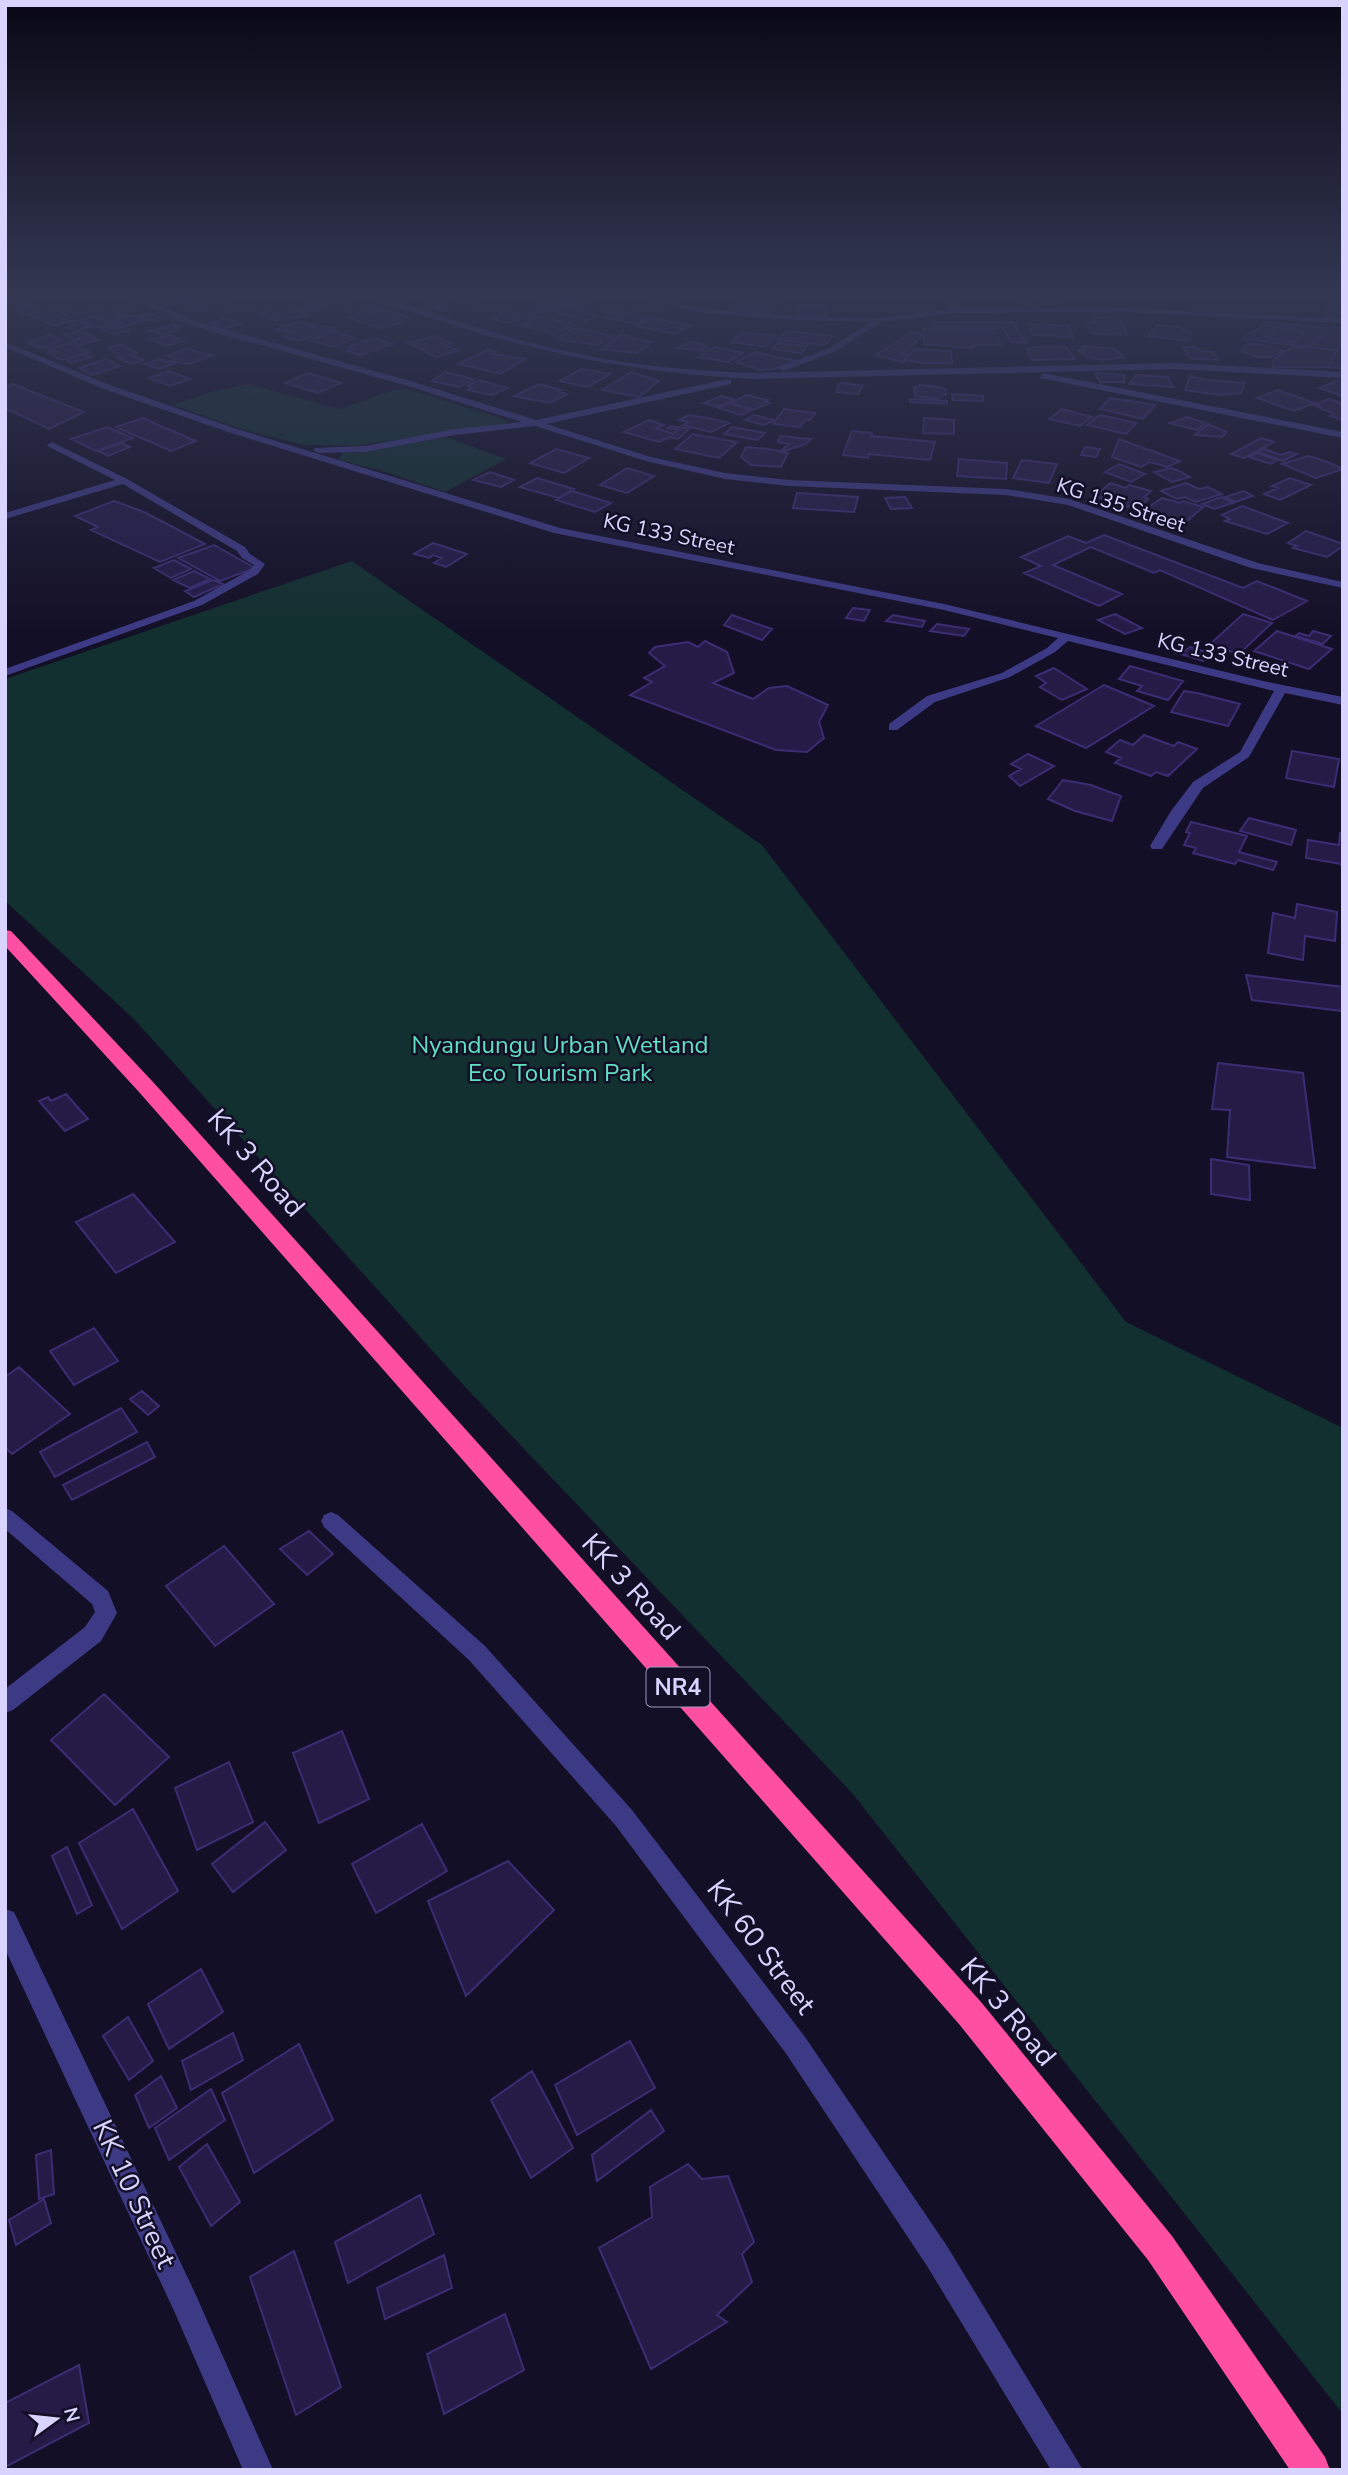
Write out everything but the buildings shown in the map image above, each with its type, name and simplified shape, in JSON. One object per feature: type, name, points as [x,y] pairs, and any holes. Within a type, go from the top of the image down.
[{"type":"highway","name":"KK 3 Road","points":[[8,942],[146,1087],[970,2013],[1160,2248],[1311,2470]]},
{"type":"street","name":"KG 133 Street","points":[[160,406],[558,531],[944,607],[1281,689],[1343,701]]},
{"type":"street","name":"KG 135 Street","points":[[476,406],[649,459],[725,476],[789,483],[1006,492],[1069,502],[1192,547],[1255,566],[1343,585]]},
{"type":"street","points":[[300,451],[365,449],[455,432],[537,423],[618,406]]},
{"type":"street","points":[[1195,406],[1343,435]]},
{"type":"street","points":[[5,673],[198,603],[254,572],[260,564],[246,556],[241,549],[124,481],[52,444]]},
{"type":"street","points":[[5,516],[124,481]]},
{"type":"street","points":[[892,727],[931,699],[1006,675],[1051,650],[1066,637]]},
{"type":"street","points":[[1157,846],[1198,785],[1245,754],[1281,689]]},
{"type":"street","points":[[5,1517],[101,1598],[106,1614],[93,1634],[5,1703]]},
{"type":"street","name":"KK 60 Street","points":[[331,1521],[477,1653],[624,1818],[796,2046],[937,2256],[1068,2470]]},
{"type":"street","name":"KK 10 Street","points":[[5,1922],[185,2302],[258,2470]]},
{"type":"green space","points":[[174,406],[327,406],[340,409],[350,406],[460,406],[504,419],[508,423],[355,446],[305,445],[244,430]]},
{"type":"green space","points":[[446,437],[506,459],[445,492],[380,470],[339,460],[342,452],[357,453]]},
{"type":"green space","name":"Nyandungu Urban Wetland Eco Tourism Park","points":[[352,561],[762,845],[1126,1322],[1343,1428],[1343,2414],[852,1793],[467,1389],[134,1019],[5,901],[5,679]]}]
